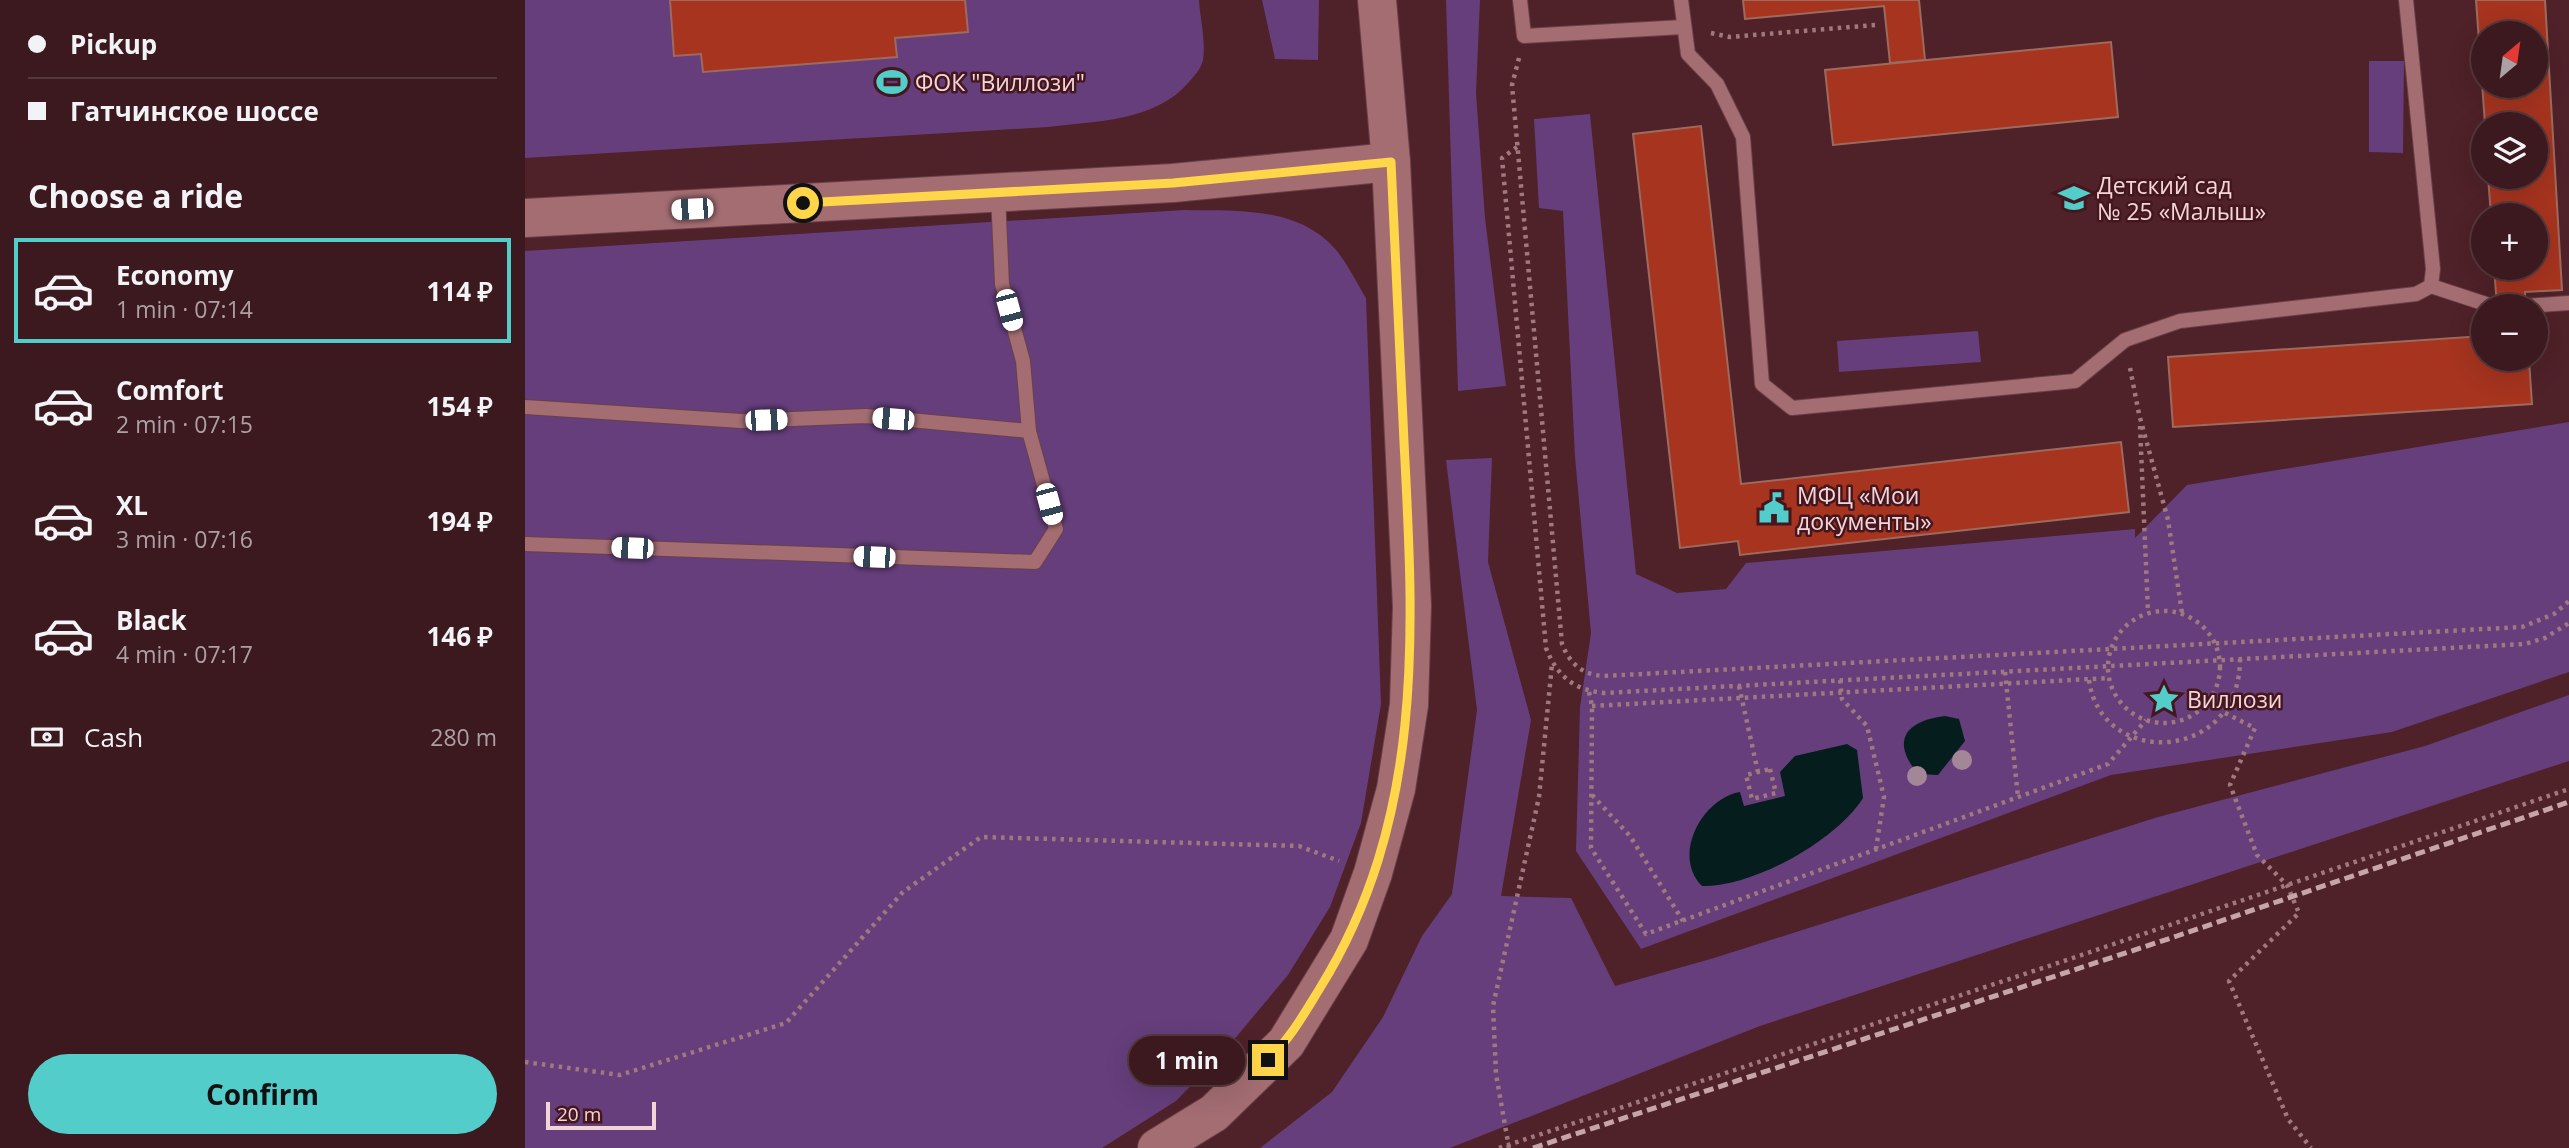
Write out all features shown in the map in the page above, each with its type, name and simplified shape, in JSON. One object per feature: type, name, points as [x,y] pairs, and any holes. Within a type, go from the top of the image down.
[{"type":"main road","points":[[1157,1148],[1214,1113],[1286,1043],[1349,940],[1373,873],[1396,789],[1405,729],[1412,606],[1391,162],[1377,0]]},
{"type":"main road","points":[[525,218],[1173,183],[1391,162]]},
{"type":"lane","points":[[1520,0],[1524,36],[1683,27]]},
{"type":"lane","points":[[1681,0],[1688,54],[1717,84],[1742,137],[1762,384],[1792,408],[2075,381],[2125,340],[2180,321],[2416,294],[2431,286],[2471,299]]},
{"type":"lane","points":[[2406,0],[2433,269],[2431,286]]},
{"type":"lane","points":[[525,544],[1035,562],[1056,529],[1029,431],[1023,361],[1002,284],[998,192]]},
{"type":"lane","points":[[2548,304],[2569,303]]},
{"type":"lane","points":[[525,407],[741,421],[866,416],[1029,431]]},
{"type":"path","points":[[1683,27],[1730,37],[1875,25]]},
{"type":"path","points":[[1512,85],[1562,645],[1574,664],[1593,676],[2522,627],[2554,614],[2569,601]]},
{"type":"path","points":[[1517,147],[1501,158],[1546,648],[1552,663],[1568,681],[1589,692],[2525,644],[2545,638],[2569,623]]},
{"type":"path","points":[[2125,340],[2139,414],[2168,520],[2182,613]]},
{"type":"path","points":[[2139,414],[2148,612]]},
{"type":"path","points":[[2164,610],[2182,613],[2197,621],[2215,644],[2219,660],[2217,685],[2209,700],[2196,713],[2163,723],[2146,720],[2130,712],[2118,699],[2107,666],[2110,649],[2125,626],[2148,612],[2164,610]]},
{"type":"path","points":[[2089,680],[2101,711],[2118,728],[2132,735],[2163,743],[2187,740],[2208,729],[2225,713],[2236,691],[2240,659]]},
{"type":"path","points":[[1510,1146],[1496,1074],[1493,1006],[1539,797],[1552,663]]},
{"type":"path","points":[[2005,672],[2018,797]]},
{"type":"path","points":[[1592,706],[2109,678]]},
{"type":"path","points":[[1840,680],[1842,699],[1867,726],[1884,797],[1876,849]]},
{"type":"path","points":[[1739,686],[1758,772]]},
{"type":"path","points":[[1589,692],[1592,706],[1591,848],[1646,934],[2108,764],[2146,720]]},
{"type":"path","points":[[2225,713],[2255,728],[2230,785],[2257,855],[2287,885],[2299,913],[2229,981],[2288,1119],[2311,1148]]},
{"type":"path","points":[[1770,769],[1776,793],[1752,799],[1745,775],[1758,772],[1770,769]]},
{"type":"path","points":[[1499,1148],[2569,789]]},
{"type":"path","points":[[1591,794],[1630,836],[1683,921]]},
{"type":"path","points":[[525,1062],[620,1075],[786,1023],[903,892],[981,837],[1299,846],[1373,873]]},
{"type":"shaded area","name":"ФОК \"Виллози\"","points":[[525,0],[1199,0],[1204,53],[1197,72],[1175,95],[1142,112],[1104,121],[1048,127],[525,158]]},
{"type":"shaded area","points":[[1262,0],[1319,0],[1318,60],[1275,59]]},
{"type":"shaded area","points":[[1446,0],[1480,0],[1476,93],[1485,218],[1506,386],[1458,391]]},
{"type":"shaded area","points":[[2369,61],[2404,61],[2403,153],[2369,152]]},
{"type":"shaded area","points":[[1590,114],[1636,574],[1677,593],[1726,589],[1746,563],[2135,529],[2135,538],[2187,485],[2569,422],[2569,672],[2392,732],[2111,775],[1641,949],[1576,851],[1580,707],[1591,633],[1575,457],[1563,211],[1539,208],[1534,119]]},
{"type":"shaded area","points":[[1184,210],[1266,214],[1305,226],[1322,236],[1337,251],[1366,298],[1381,704],[1361,823],[1330,907],[1288,975],[1222,1054],[1176,1101],[1102,1148],[525,1148],[525,251]]},
{"type":"shaded area","points":[[1978,331],[1981,362],[1839,372],[1837,341]]},
{"type":"shaded area","points":[[1492,458],[1488,562],[1531,720],[1501,896],[1571,898],[1615,986],[1714,958],[2158,817],[2425,746],[2569,695],[2569,761],[1760,1026],[1450,1148],[1260,1148],[1332,1092],[1383,1017],[1422,936],[1452,894],[1477,710],[1446,460]]},
{"type":"water","points":[[1945,716],[1959,719],[1965,741],[1938,775],[1918,774],[1905,751],[1906,734],[1920,722]]},
{"type":"water","points":[[1847,744],[1857,750],[1863,798],[1834,830],[1814,845],[1768,870],[1745,879],[1702,886],[1693,873],[1691,844],[1695,830],[1714,805],[1726,796],[1740,792],[1744,806],[1785,796],[1780,772],[1795,756]]},
{"type":"building","points":[[670,0],[965,0],[968,32],[895,38],[897,57],[703,72],[701,54],[674,56]]},
{"type":"building","points":[[1743,0],[1919,0],[1925,60],[1890,63],[1884,6],[1745,19]]},
{"type":"building","points":[[2476,0],[2545,0],[2546,21],[2478,21]]},
{"type":"building","points":[[2111,42],[2118,117],[1833,145],[1825,70]]},
{"type":"building","points":[[2548,51],[2562,290],[2496,294],[2495,280],[2548,280],[2548,203],[2490,203],[2489,189],[2548,189],[2548,112],[2484,112],[2483,98],[2548,98]]},
{"type":"building","points":[[1701,126],[1741,484],[2121,442],[2129,512],[1740,555],[1738,541],[1680,548],[1633,134]]},
{"type":"building","points":[[2471,337],[2471,371],[2530,371],[2532,404],[2173,427],[2168,357]]},
{"type":"railway","points":[[1533,1148],[2177,936],[2569,802]]},
{"type":"place","name":"ФОК \"Виллози\"","points":[[892,82]]},
{"type":"place","name":"Детский сад № 25 «Малыш»","points":[[2074,198]]},
{"type":"place","name":"МФЦ «Мои документы»","points":[[1774,508]]},
{"type":"place","name":"Виллози","points":[[2164,699]]},
{"type":"route","points":[[803,203],[1173,183],[1391,162],[1412,606],[1409,705],[1396,789],[1373,873],[1349,940],[1286,1043],[1268,1060]]}]
